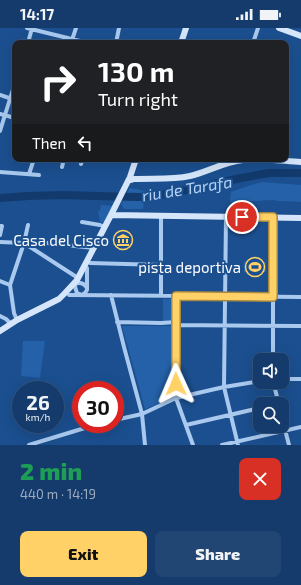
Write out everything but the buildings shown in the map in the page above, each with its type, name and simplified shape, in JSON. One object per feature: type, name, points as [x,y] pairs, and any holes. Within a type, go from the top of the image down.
[{"type":"street","points":[[28,40],[30,28],[69,40]]},
{"type":"street","points":[[72,40],[76,28]]},
{"type":"street","points":[[117,40],[119,28]]},
{"type":"street","points":[[179,40],[183,28]]},
{"type":"street","points":[[182,40],[186,28]]},
{"type":"street","points":[[255,40],[258,28]]},
{"type":"street","points":[[279,28],[301,36]]},
{"type":"street","points":[[0,95],[12,99]]},
{"type":"street","points":[[0,131],[5,115],[12,101]]},
{"type":"street","points":[[0,114],[12,117]]},
{"type":"street","points":[[289,159],[301,160]]},
{"type":"street","points":[[289,160],[301,160]]},
{"type":"street","points":[[29,174],[33,162]]},
{"type":"street","points":[[62,167],[63,162]]},
{"type":"street","points":[[130,180],[137,162]]},
{"type":"street","points":[[59,298],[76,283],[89,266],[135,171],[137,162]]},
{"type":"street","points":[[135,171],[138,176],[181,175],[225,162]]},
{"type":"street","points":[[130,180],[181,178],[195,175],[233,162]]},
{"type":"street","points":[[0,172],[39,175]]},
{"type":"street","points":[[113,215],[301,218]]},
{"type":"street","points":[[69,295],[105,227],[113,215]]},
{"type":"street","points":[[161,216],[161,296]]},
{"type":"street","points":[[226,217],[224,387],[238,443]]},
{"type":"street","points":[[273,217],[273,353]]},
{"type":"street","points":[[82,222],[105,227]]},
{"type":"street","points":[[17,320],[14,313],[10,285],[24,243],[28,225]]},
{"type":"street","points":[[0,235],[1,226]]},
{"type":"street","points":[[0,242],[24,243],[76,283],[84,285],[87,289]]},
{"type":"street","points":[[47,243],[94,248]]},
{"type":"street","points":[[89,266],[161,265]]},
{"type":"street","points":[[82,295],[86,293],[87,289],[89,266]]},
{"type":"street","points":[[0,281],[10,285]]},
{"type":"street","points":[[76,283],[77,293],[82,295]]},
{"type":"street","points":[[0,331],[17,320],[59,298],[69,295],[301,297]]},
{"type":"street","points":[[111,295],[142,414],[145,445]]},
{"type":"street","points":[[176,296],[176,398],[194,445]]},
{"type":"street","points":[[0,316],[11,324]]},
{"type":"street","points":[[118,322],[225,326],[301,326]]},
{"type":"street","points":[[289,379],[301,379]]},
{"type":"street","points":[[124,418],[142,414],[176,398],[253,382]]},
{"type":"street","points":[[186,425],[253,409]]},
{"type":"street","points":[[289,429],[301,426]]},
{"type":"street","points":[[29,445],[72,432]]},
{"type":"street","points":[[222,445],[238,443],[274,433]]},
{"type":"street","points":[[286,433],[289,445]]},
{"type":"shaded area","points":[[262,182],[301,185],[301,202],[274,200],[230,202],[231,192]]},
{"type":"shaded area","points":[[130,188],[146,191],[143,209],[124,209],[121,204]]},
{"type":"shaded area","points":[[101,205],[115,206],[106,223],[100,222],[98,211],[100,211]]},
{"type":"shaded area","name":"pista deportiva","points":[[244,261],[266,262],[266,272],[244,272]]},
{"type":"shaded area","points":[[163,299],[174,299],[173,322],[163,323]]},
{"type":"shaded area","points":[[122,326],[172,326],[172,398],[145,409]]},
{"type":"shaded area","points":[[23,341],[45,341],[40,378],[21,376]]},
{"type":"waterway","name":"riu de Tarafa","points":[[0,198],[64,195],[140,197],[168,194],[269,173],[301,173]]},
{"type":"place","name":"Casa del Cisco","points":[[123,240]]},
{"type":"place","name":"pista deportiva","points":[[255,267]]},
{"type":"route","points":[[176,384],[176,296],[273,297],[273,217],[242,217]]}]
